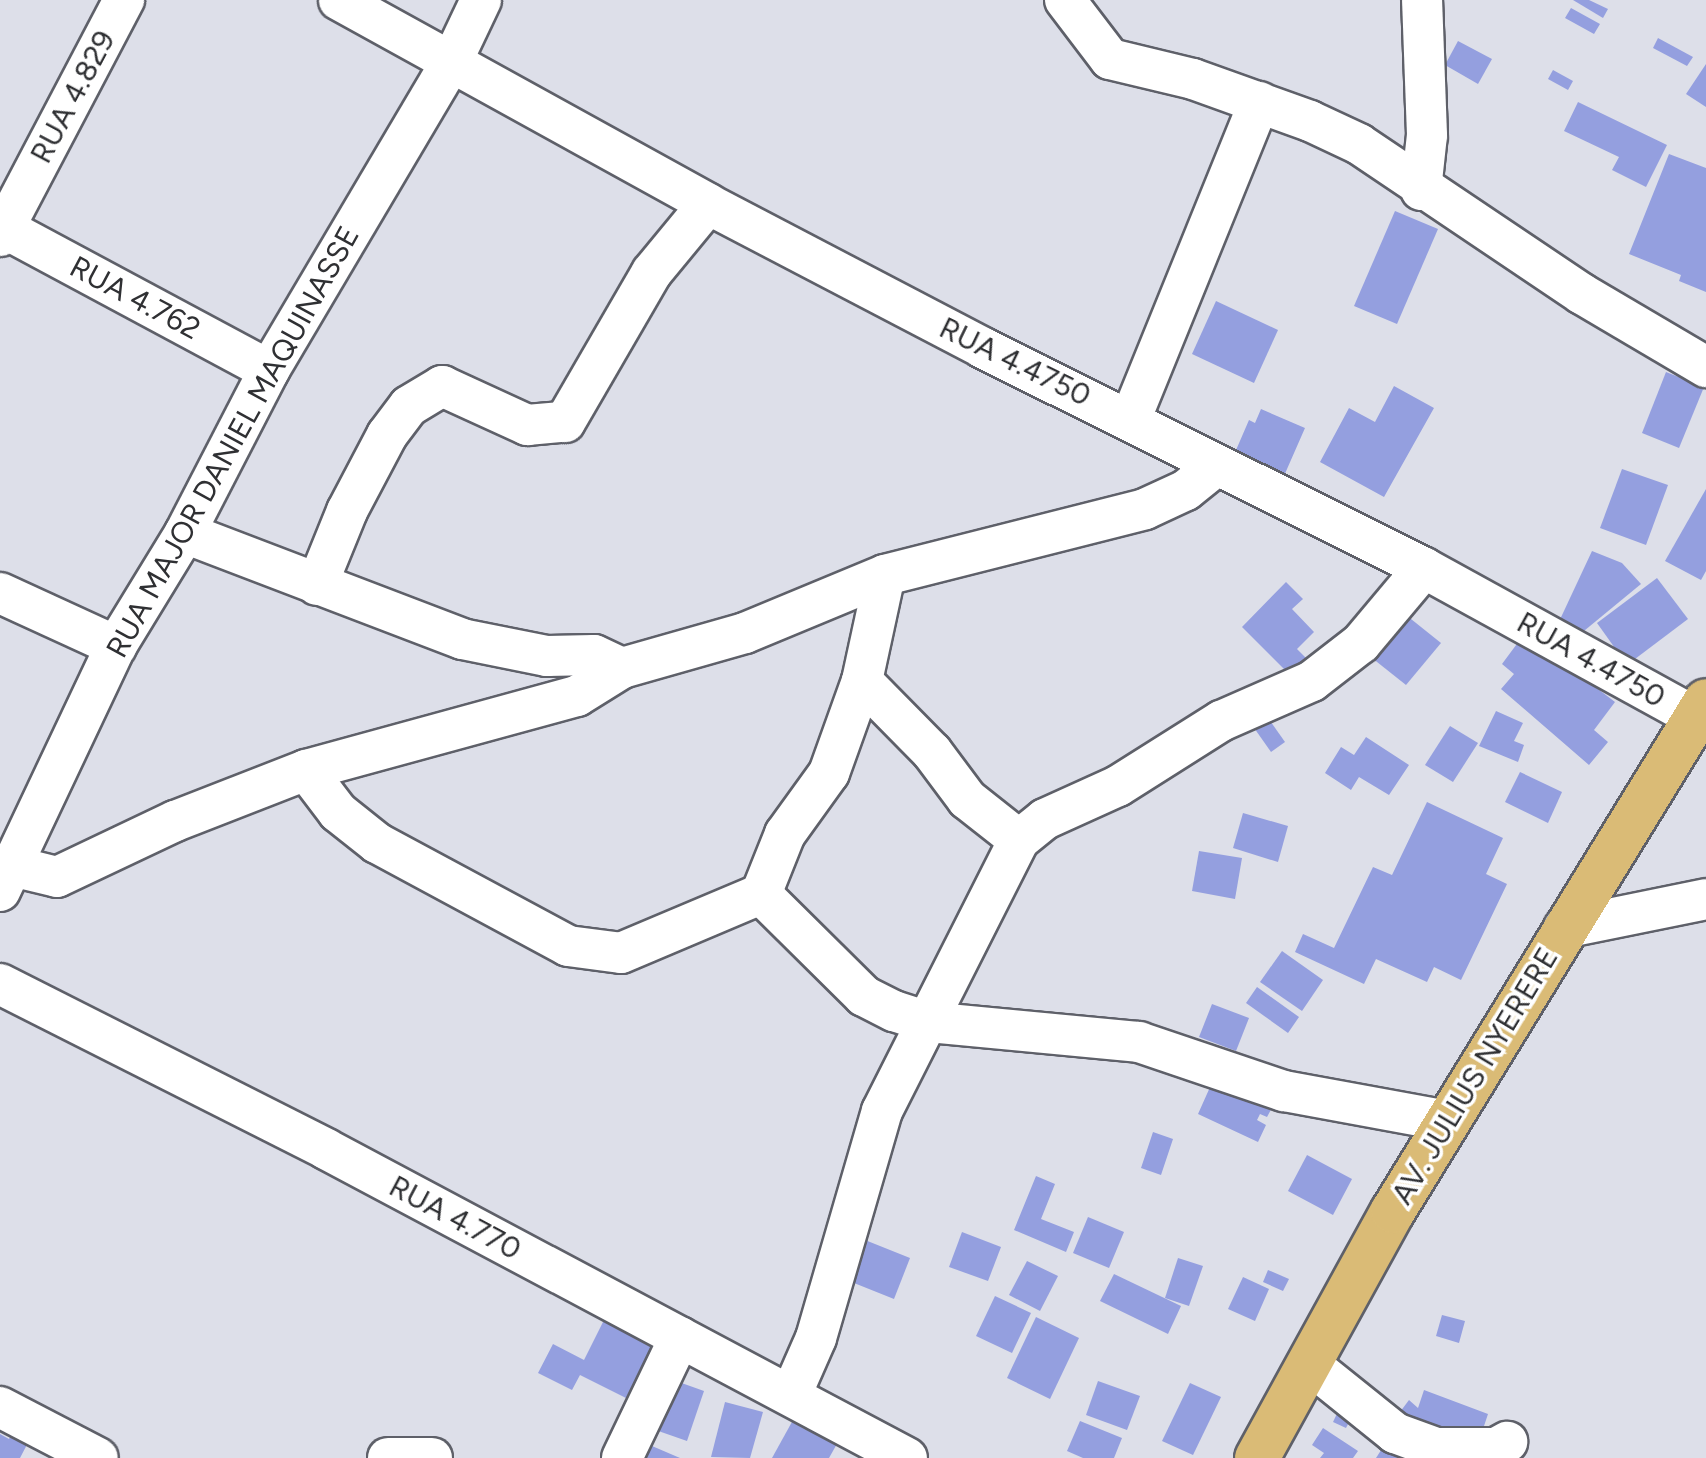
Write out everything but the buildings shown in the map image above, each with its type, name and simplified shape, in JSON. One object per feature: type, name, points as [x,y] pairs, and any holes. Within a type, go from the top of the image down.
[{"type":"main road","name":"AV. JULIUS NYERERE","points":[[1257,1458],[1308,1363],[1448,1121],[1564,928],[1702,714]]},
{"type":"street","name":"RUA 4.829","points":[[1,230],[124,0]]},
{"type":"street","name":"RUA 4.4750","points":[[339,0],[453,59],[708,204],[983,348],[1131,418],[1216,466],[1424,568],[1702,714]]},
{"type":"street","name":"RUA MAJOR DANIEL MAQUINASSE","points":[[6,879],[116,646],[185,533],[269,370],[453,59],[481,0]]},
{"type":"street","points":[[1065,0],[1110,59],[1259,102],[1359,144],[1421,190],[1706,367]]},
{"type":"street","points":[[1421,190],[1427,146],[1422,0]]},
{"type":"street","points":[[1131,418],[1259,102]]},
{"type":"street","points":[[317,585],[347,511],[387,435],[409,406],[442,386],[527,425],[565,422],[652,272],[708,204]]},
{"type":"street","name":"RUA 4.762","points":[[1,230],[269,370]]},
{"type":"street","points":[[6,879],[57,877],[175,821],[306,770],[562,701],[622,668],[745,633],[885,575],[1145,509],[1186,490],[1216,466]]},
{"type":"street","points":[[185,533],[317,585],[495,649],[594,655],[622,668]]},
{"type":"street","points":[[791,1395],[816,1338],[882,1111],[1019,840],[1045,819],[1118,786],[1221,721],[1312,681],[1361,643],[1424,568]]},
{"type":"street","points":[[306,770],[338,812],[377,843],[568,946],[621,953],[761,894],[785,834],[829,773],[862,681],[885,575]]},
{"type":"street","points":[[0,593],[116,646]]},
{"type":"street","points":[[862,681],[932,752],[967,799],[1019,840]]},
{"type":"street","points":[[761,894],[864,996],[928,1022],[1139,1042],[1284,1091],[1448,1121]]},
{"type":"street","points":[[1564,928],[1706,899]]},
{"type":"street","name":"RUA 4.770","points":[[0,984],[907,1458]]},
{"type":"street","points":[[622,1458],[680,1337]]},
{"type":"street","points":[[1308,1363],[1395,1433],[1436,1448],[1496,1448],[1507,1442]]},
{"type":"street","points":[[0,1407],[98,1458]]},
{"type":"street","points":[[388,1458],[432,1458]]}]
